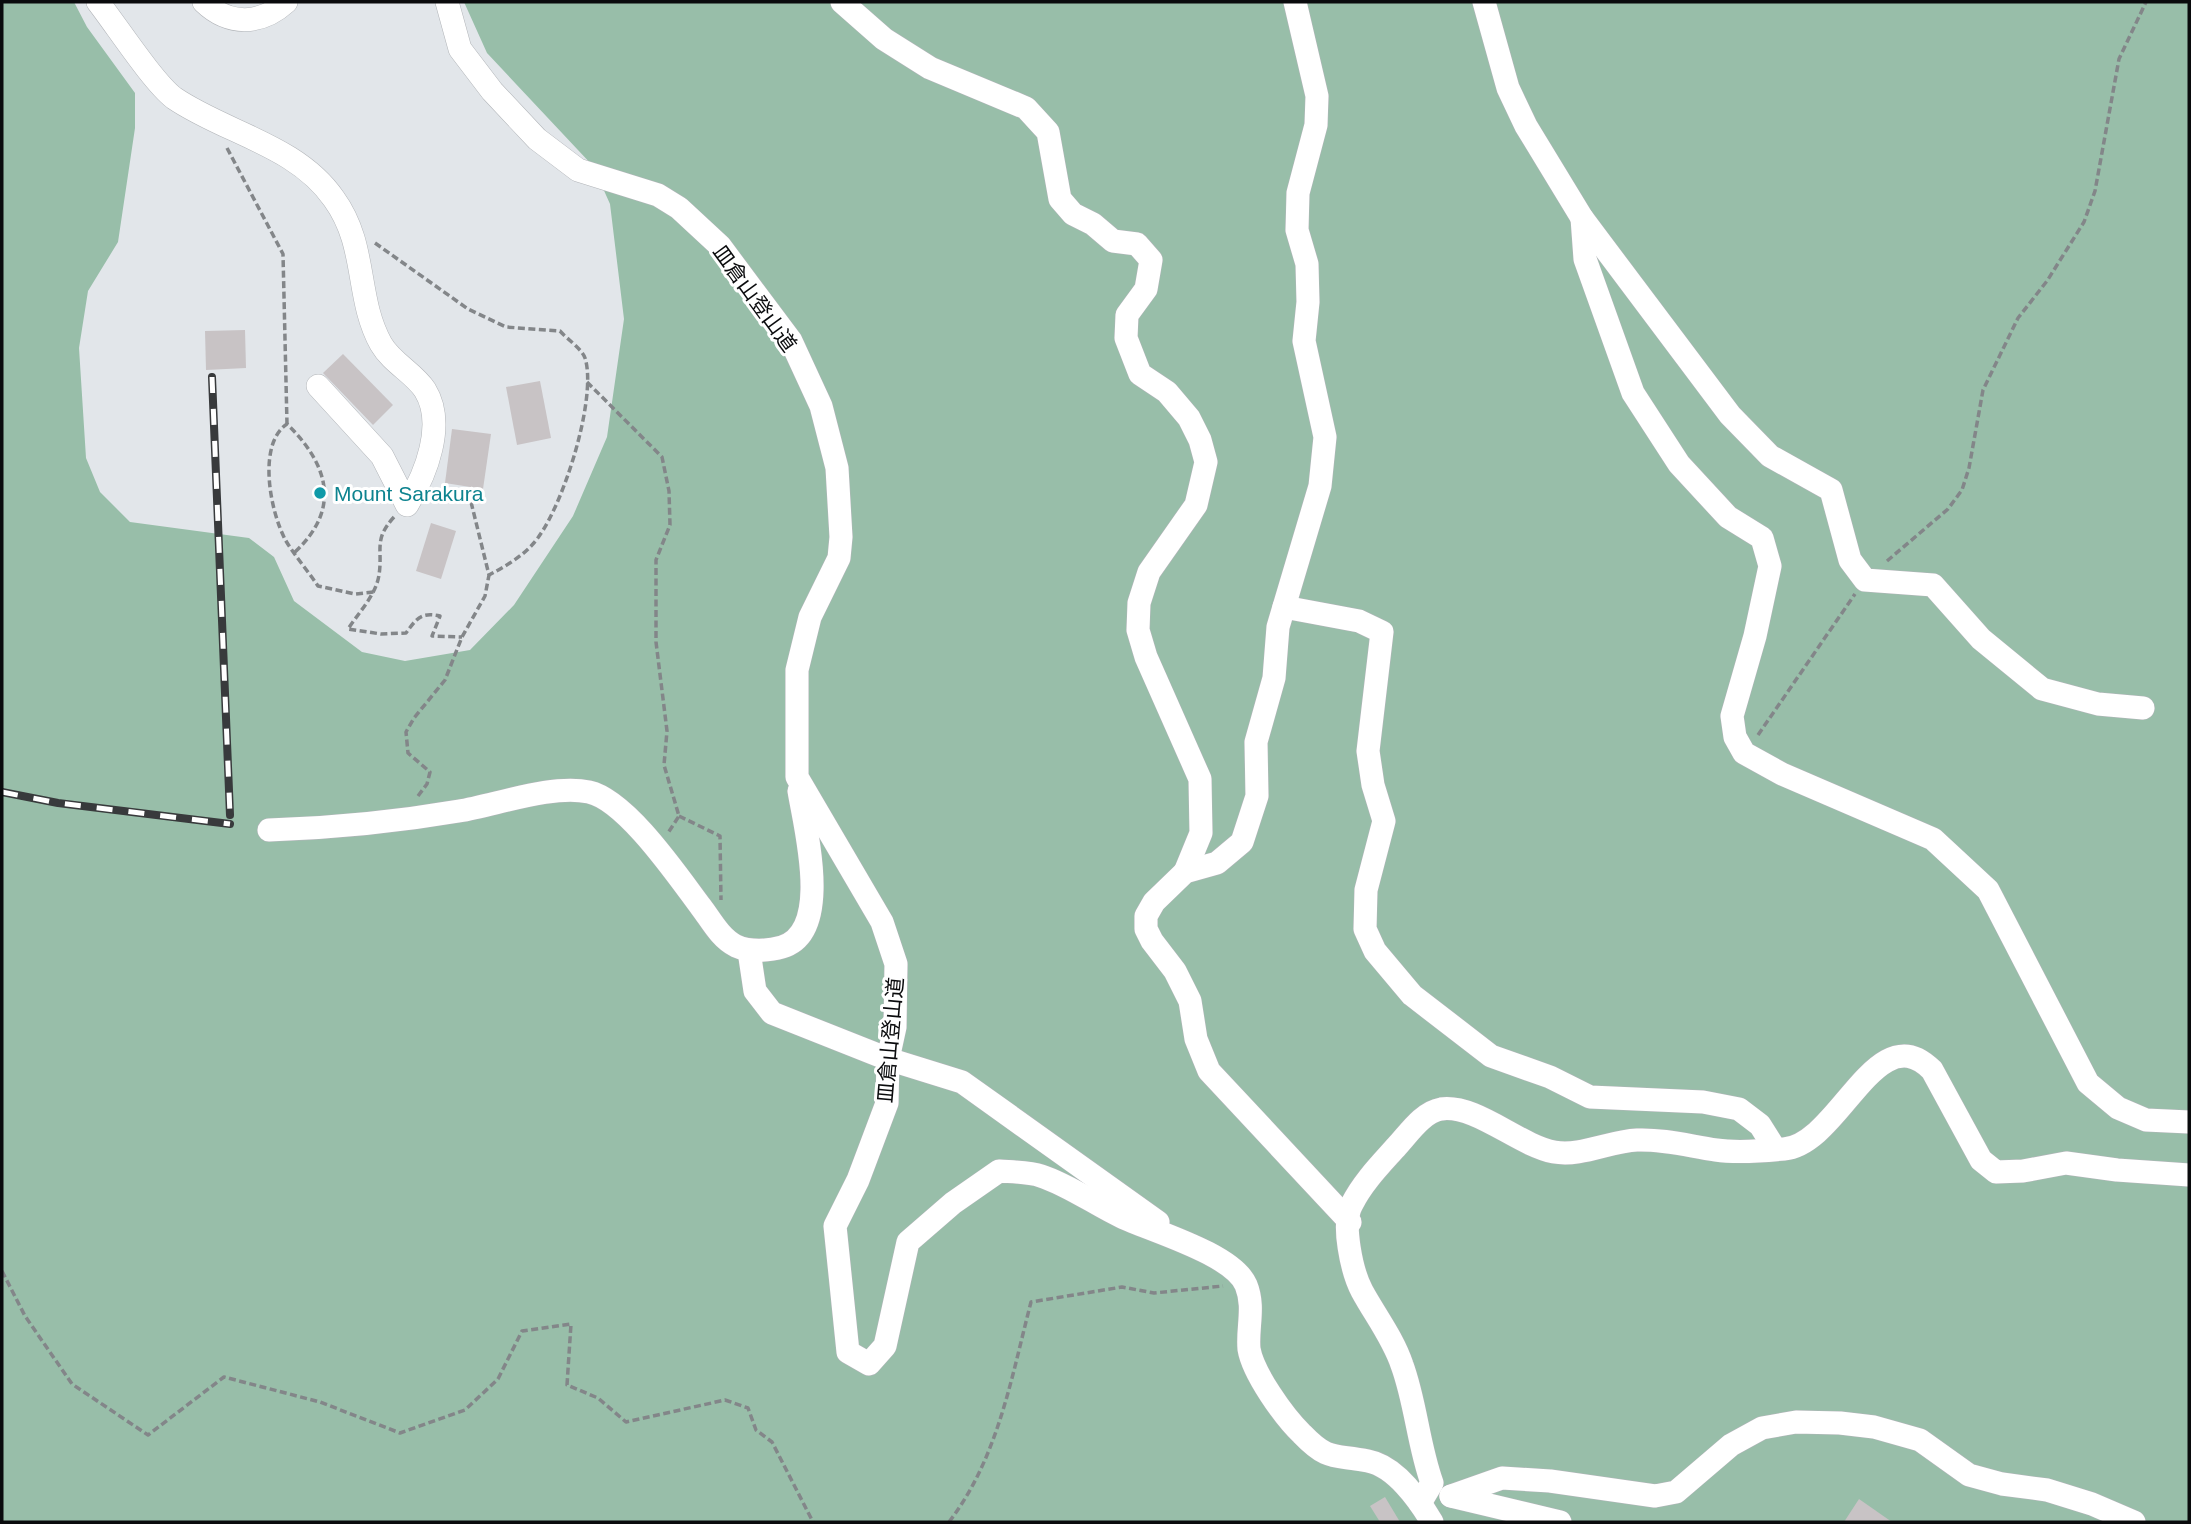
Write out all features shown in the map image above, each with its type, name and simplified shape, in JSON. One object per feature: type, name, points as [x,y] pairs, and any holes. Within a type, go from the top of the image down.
[{"type":"street","points":[[98,2],[173,97],[309,170],[334,198],[350,225],[358,247],[371,322],[382,345],[399,368],[424,388],[435,421],[419,484],[407,505]]},
{"type":"street","points":[[204,2],[224,17],[247,21],[272,15],[286,2]]},
{"type":"street","name":"皿倉山登山道","points":[[447,2],[460,49],[492,90],[537,139],[579,170],[658,195],[679,208],[720,246],[791,341],[821,406],[837,468],[841,537],[839,558],[810,617],[797,670],[797,777],[882,922],[896,964],[895,1027],[888,1059],[887,1103],[858,1180],[835,1226],[848,1352],[869,1364],[886,1346],[908,1242],[953,1203],[999,1171],[1041,1176],[1124,1218],[1184,1241],[1224,1263],[1245,1283]]},
{"type":"street","points":[[842,2],[884,39],[930,68],[1026,108],[1048,132],[1060,199],[1073,214],[1093,224],[1113,241],[1137,244],[1151,260],[1146,289],[1127,315],[1126,338],[1140,374],[1167,392],[1189,418],[1200,440],[1206,462],[1196,505],[1149,572],[1139,603],[1138,630],[1146,657],[1200,779],[1201,833],[1185,872],[1154,902],[1146,916],[1146,929],[1175,971],[1190,1001],[1196,1039],[1209,1071],[1350,1222]]},
{"type":"street","points":[[1185,872],[1217,863],[1242,842],[1257,796],[1256,742],[1275,678],[1278,627],[1320,486],[1325,437],[1304,341],[1308,302],[1307,264],[1297,230],[1298,193],[1317,125],[1317,96],[1295,2]]},
{"type":"street","points":[[1484,2],[1508,88],[1526,126],[1582,218],[1730,415],[1770,456],[1831,490],[1850,560],[1865,580],[1933,585],[1981,639],[2042,689],[2098,704],[2143,708]]},
{"type":"street","points":[[1582,218],[1585,259],[1633,393],[1679,464],[1728,517],[1762,538],[1770,566],[1755,636],[1732,716],[1735,737],[1744,754],[1782,774],[1933,839],[1988,890],[2088,1083],[2118,1108],[2146,1120],[2189,1122]]},
{"type":"street","points":[[318,386],[382,456],[407,505]]},
{"type":"street","points":[[1284,607],[1359,621],[1382,632],[1368,751],[1373,785],[1384,821],[1366,890],[1365,929],[1375,951],[1412,995],[1490,1056],[1550,1077],[1590,1097],[1703,1102],[1739,1109],[1760,1125],[1775,1149]]},
{"type":"street","points":[[269,830],[349,828],[557,792],[585,791],[605,796],[658,849],[722,935],[749,951],[783,947],[796,940],[813,904],[797,777]]},
{"type":"street","points":[[749,951],[755,991],[772,1013],[888,1059],[962,1082],[1184,1241]]},
{"type":"street","points":[[1426,1513],[1432,1483],[1422,1456],[1403,1366],[1360,1288],[1348,1246],[1350,1206],[1374,1171],[1420,1121],[1440,1109],[1466,1111],[1523,1141],[1555,1152],[1591,1149],[1636,1140],[1682,1142],[1717,1150],[1775,1149],[1804,1144],[1818,1135],[1882,1062],[1901,1054],[1922,1060],[1932,1070],[1981,1160],[1996,1172],[2023,1171],[2066,1163],[2189,1175]]},
{"type":"street","points":[[1245,1283],[1251,1305],[1250,1349],[1256,1367],[1283,1412],[1320,1451],[1340,1459],[1370,1461],[1389,1471],[1426,1513]]},
{"type":"street","points":[[1426,1513],[1451,1496],[1502,1478],[1550,1481],[1655,1496],[1676,1492],[1731,1445],[1762,1428],[1796,1422],[1874,1427],[1920,1440],[1969,1475],[2002,1484],[2047,1490],[2092,1504],[2134,1522]]},
{"type":"street","points":[[1451,1496],[1560,1522]]},
{"type":"path","points":[[1744,754],[1865,580],[1948,509],[1962,490],[1983,390],[2018,318],[2047,281],[2084,222],[2095,191],[2119,59],[2146,2]]},
{"type":"path","points":[[214,117],[234,164],[283,254],[287,424],[317,459],[324,475],[326,497],[310,538],[295,552]]},
{"type":"path","points":[[350,225],[468,309],[506,327],[560,331],[585,357],[587,382],[572,465],[558,505],[534,544],[489,575]]},
{"type":"path","points":[[587,382],[662,457],[669,491],[670,525],[656,560],[656,642],[667,731],[664,765],[679,816],[720,836],[722,935]]},
{"type":"path","points":[[287,424],[277,431],[270,445],[268,472],[285,539],[318,586],[355,594],[374,592]]},
{"type":"path","points":[[400,820],[427,784],[430,772],[408,753],[407,732],[414,718],[445,680],[462,637],[485,596],[489,575],[471,502],[427,498],[407,505],[382,531],[377,554],[379,574],[374,592],[348,629],[381,634],[406,633],[419,616],[428,614],[440,616],[432,636],[462,637]]},
{"type":"path","points":[[658,849],[679,816]]},
{"type":"path","points":[[2,1271],[25,1316],[72,1384],[148,1435],[224,1377],[320,1402],[400,1433],[465,1410],[498,1379],[522,1331],[571,1324],[567,1385],[598,1398],[626,1422],[725,1400],[748,1408],[756,1430],[772,1442],[814,1522]]},
{"type":"path","points":[[949,1522],[968,1497],[998,1431],[1031,1302],[1122,1287],[1154,1293],[1245,1283]]},
{"type":"green space","points":[[2,2],[74,2],[87,27],[135,93],[135,128],[118,242],[88,291],[79,348],[86,458],[100,492],[130,522],[249,538],[274,557],[294,601],[362,652],[405,661],[470,650],[514,605],[573,516],[607,437],[624,319],[610,204],[593,166],[487,53],[464,2],[2189,2],[2189,1522],[2,1522]]},
{"type":"building","points":[[245,330],[246,368],[206,370],[205,331]]},
{"type":"building","points":[[343,354],[393,405],[373,425],[323,373]]},
{"type":"building","points":[[540,381],[551,438],[517,445],[506,387]]},
{"type":"building","points":[[452,429],[491,434],[483,489],[445,483]]},
{"type":"building","points":[[431,523],[456,531],[441,579],[416,571]]},
{"type":"building","points":[[1385,1497],[1400,1522],[1380,1522],[1370,1506]]},
{"type":"building","points":[[1859,1499],[1892,1522],[1844,1522]]},
{"type":"railway","points":[[212,377],[230,815]]},
{"type":"railway","points":[[2,792],[58,803],[230,824]]},
{"type":"place","name":"Mount Sarakura","points":[[320,493]]}]
